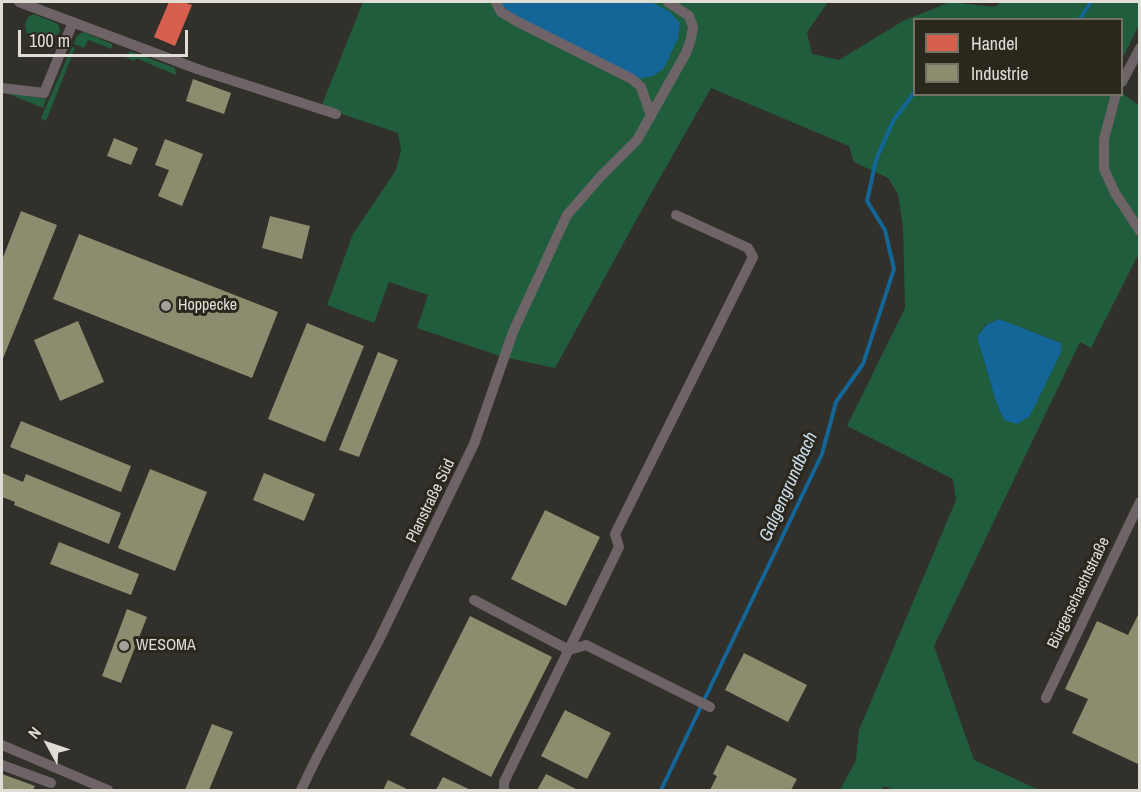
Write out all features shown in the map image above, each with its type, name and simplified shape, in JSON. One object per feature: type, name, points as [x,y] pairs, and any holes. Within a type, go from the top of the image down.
[{"type":"street","points":[[19,2],[200,70],[336,114]]},
{"type":"street","points":[[496,2],[501,12],[518,22],[632,79],[641,87],[651,116]]},
{"type":"street","name":"Planstraße Süd","points":[[302,790],[378,642],[474,444],[513,332],[567,215],[637,140],[692,39],[693,27],[689,16],[668,2]]},
{"type":"street","points":[[2,88],[44,93],[73,22]]},
{"type":"street","points":[[1123,80],[1140,48]]},
{"type":"street","points":[[1115,96],[1104,139],[1104,169],[1115,193],[1140,231]]},
{"type":"street","points":[[504,790],[504,782],[619,547],[615,534],[753,257],[748,249],[676,215]]},
{"type":"street","name":"Bürgerschachtstraße","points":[[1046,698],[1140,502]]},
{"type":"street","points":[[474,600],[569,650],[586,645],[710,707]]},
{"type":"street","points":[[2,745],[108,790]]},
{"type":"street","points":[[2,765],[54,787],[56,768]]},
{"type":"green space","points":[[363,2],[828,2],[807,32],[812,54],[839,60],[903,21],[950,2],[995,7],[1001,2],[1139,2],[1139,25],[1123,57],[1123,18],[913,18],[913,96],[1123,96],[1123,92],[1139,105],[1139,253],[1091,348],[1080,342],[934,646],[974,760],[1037,789],[894,790],[884,786],[881,790],[840,790],[856,760],[859,730],[956,500],[953,479],[847,426],[905,308],[903,226],[898,194],[888,178],[854,162],[849,146],[711,88],[555,368],[503,357],[417,328],[428,295],[389,282],[374,323],[327,305],[353,234],[396,170],[401,150],[398,133],[321,107]],"holes":[[[999,319],[1061,343],[1004,420],[996,402],[977,337],[985,325]]]},
{"type":"green space","points":[[34,14],[58,24],[59,33],[47,41],[31,37],[26,32],[25,24],[28,17]]},
{"type":"green space","points":[[83,32],[112,44],[112,49],[88,40],[84,48],[74,44],[77,36]]},
{"type":"green space","points":[[72,47],[75,48],[46,121],[41,118]]},
{"type":"green space","points":[[130,51],[175,68],[176,75],[136,58],[134,61],[125,57]]},
{"type":"green space","points":[[4,92],[46,99],[43,108]]},
{"type":"water","points":[[502,2],[651,2],[669,11],[680,23],[678,38],[664,68],[655,75],[640,79],[513,15],[502,5]]},
{"type":"water","points":[[999,319],[1061,343],[1061,352],[1030,416],[1017,424],[1004,420],[996,402],[977,337],[986,325]]},
{"type":"building: Handel","points":[[169,2],[183,2],[192,5],[175,46],[154,37]]},
{"type":"building: Industrie","points":[[193,79],[231,93],[224,114],[186,101]]},
{"type":"building: Industrie","points":[[114,138],[138,148],[131,165],[107,156]]},
{"type":"building: Industrie","points":[[165,139],[203,154],[182,206],[158,196],[169,170],[155,165]]},
{"type":"building: Industrie","points":[[21,211],[57,225],[2,361],[2,260]]},
{"type":"building: Industrie","points":[[270,216],[310,226],[302,259],[262,248]]},
{"type":"building: Industrie","name":"Hoppecke","points":[[79,234],[278,312],[252,378],[53,299]]},
{"type":"building: Industrie","points":[[78,321],[104,382],[60,401],[34,340]]},
{"type":"building: Industrie","points":[[307,323],[364,346],[325,442],[268,419]]},
{"type":"building: Industrie","points":[[378,352],[398,360],[359,457],[339,450]]},
{"type":"building: Industrie","points":[[21,421],[131,466],[121,492],[10,447]]},
{"type":"building: Industrie","points":[[150,469],[207,492],[175,571],[118,548]]},
{"type":"building: Industrie","points":[[2,473],[23,482],[26,474],[121,513],[109,544],[14,505],[15,502],[2,497]]},
{"type":"building: Industrie","points":[[264,473],[315,494],[304,521],[253,500]]},
{"type":"building: Industrie","points":[[545,510],[600,537],[566,606],[511,579]]},
{"type":"building: Industrie","points":[[59,542],[139,574],[131,595],[50,564]]},
{"type":"building: Industrie","name":"WESOMA","points":[[127,609],[147,617],[121,683],[102,676]]},
{"type":"building: Industrie","points":[[1140,611],[1140,762],[1138,764],[1072,733],[1088,699],[1065,689],[1097,621],[1128,635]]},
{"type":"building: Industrie","points":[[470,616],[552,657],[491,777],[410,735]]},
{"type":"building: Industrie","points":[[744,653],[807,685],[788,722],[725,690]]},
{"type":"building: Industrie","points":[[565,710],[611,733],[587,779],[541,756]]},
{"type":"building: Industrie","points":[[212,724],[233,732],[209,790],[185,790]]},
{"type":"building: Industrie","points":[[727,745],[797,779],[791,790],[710,790],[717,776],[713,774]]},
{"type":"building: Industrie","points":[[2,774],[35,786],[33,790],[2,790]]},
{"type":"building: Industrie","points":[[546,774],[578,790],[537,790]]},
{"type":"building: Industrie","points":[[443,777],[471,790],[436,790]]},
{"type":"building: Industrie","points":[[388,780],[409,790],[383,790]]},
{"type":"waterway","name":"Galgengrundbach","points":[[1080,18],[1091,2]]},
{"type":"waterway","name":"Galgengrundbach","points":[[661,790],[822,454],[836,402],[863,364],[894,269],[885,230],[867,201],[876,160],[893,121],[913,94]]},
{"type":"place","name":"Hoppecke","points":[[166,306]]},
{"type":"place","name":"WESOMA","points":[[124,646]]}]
